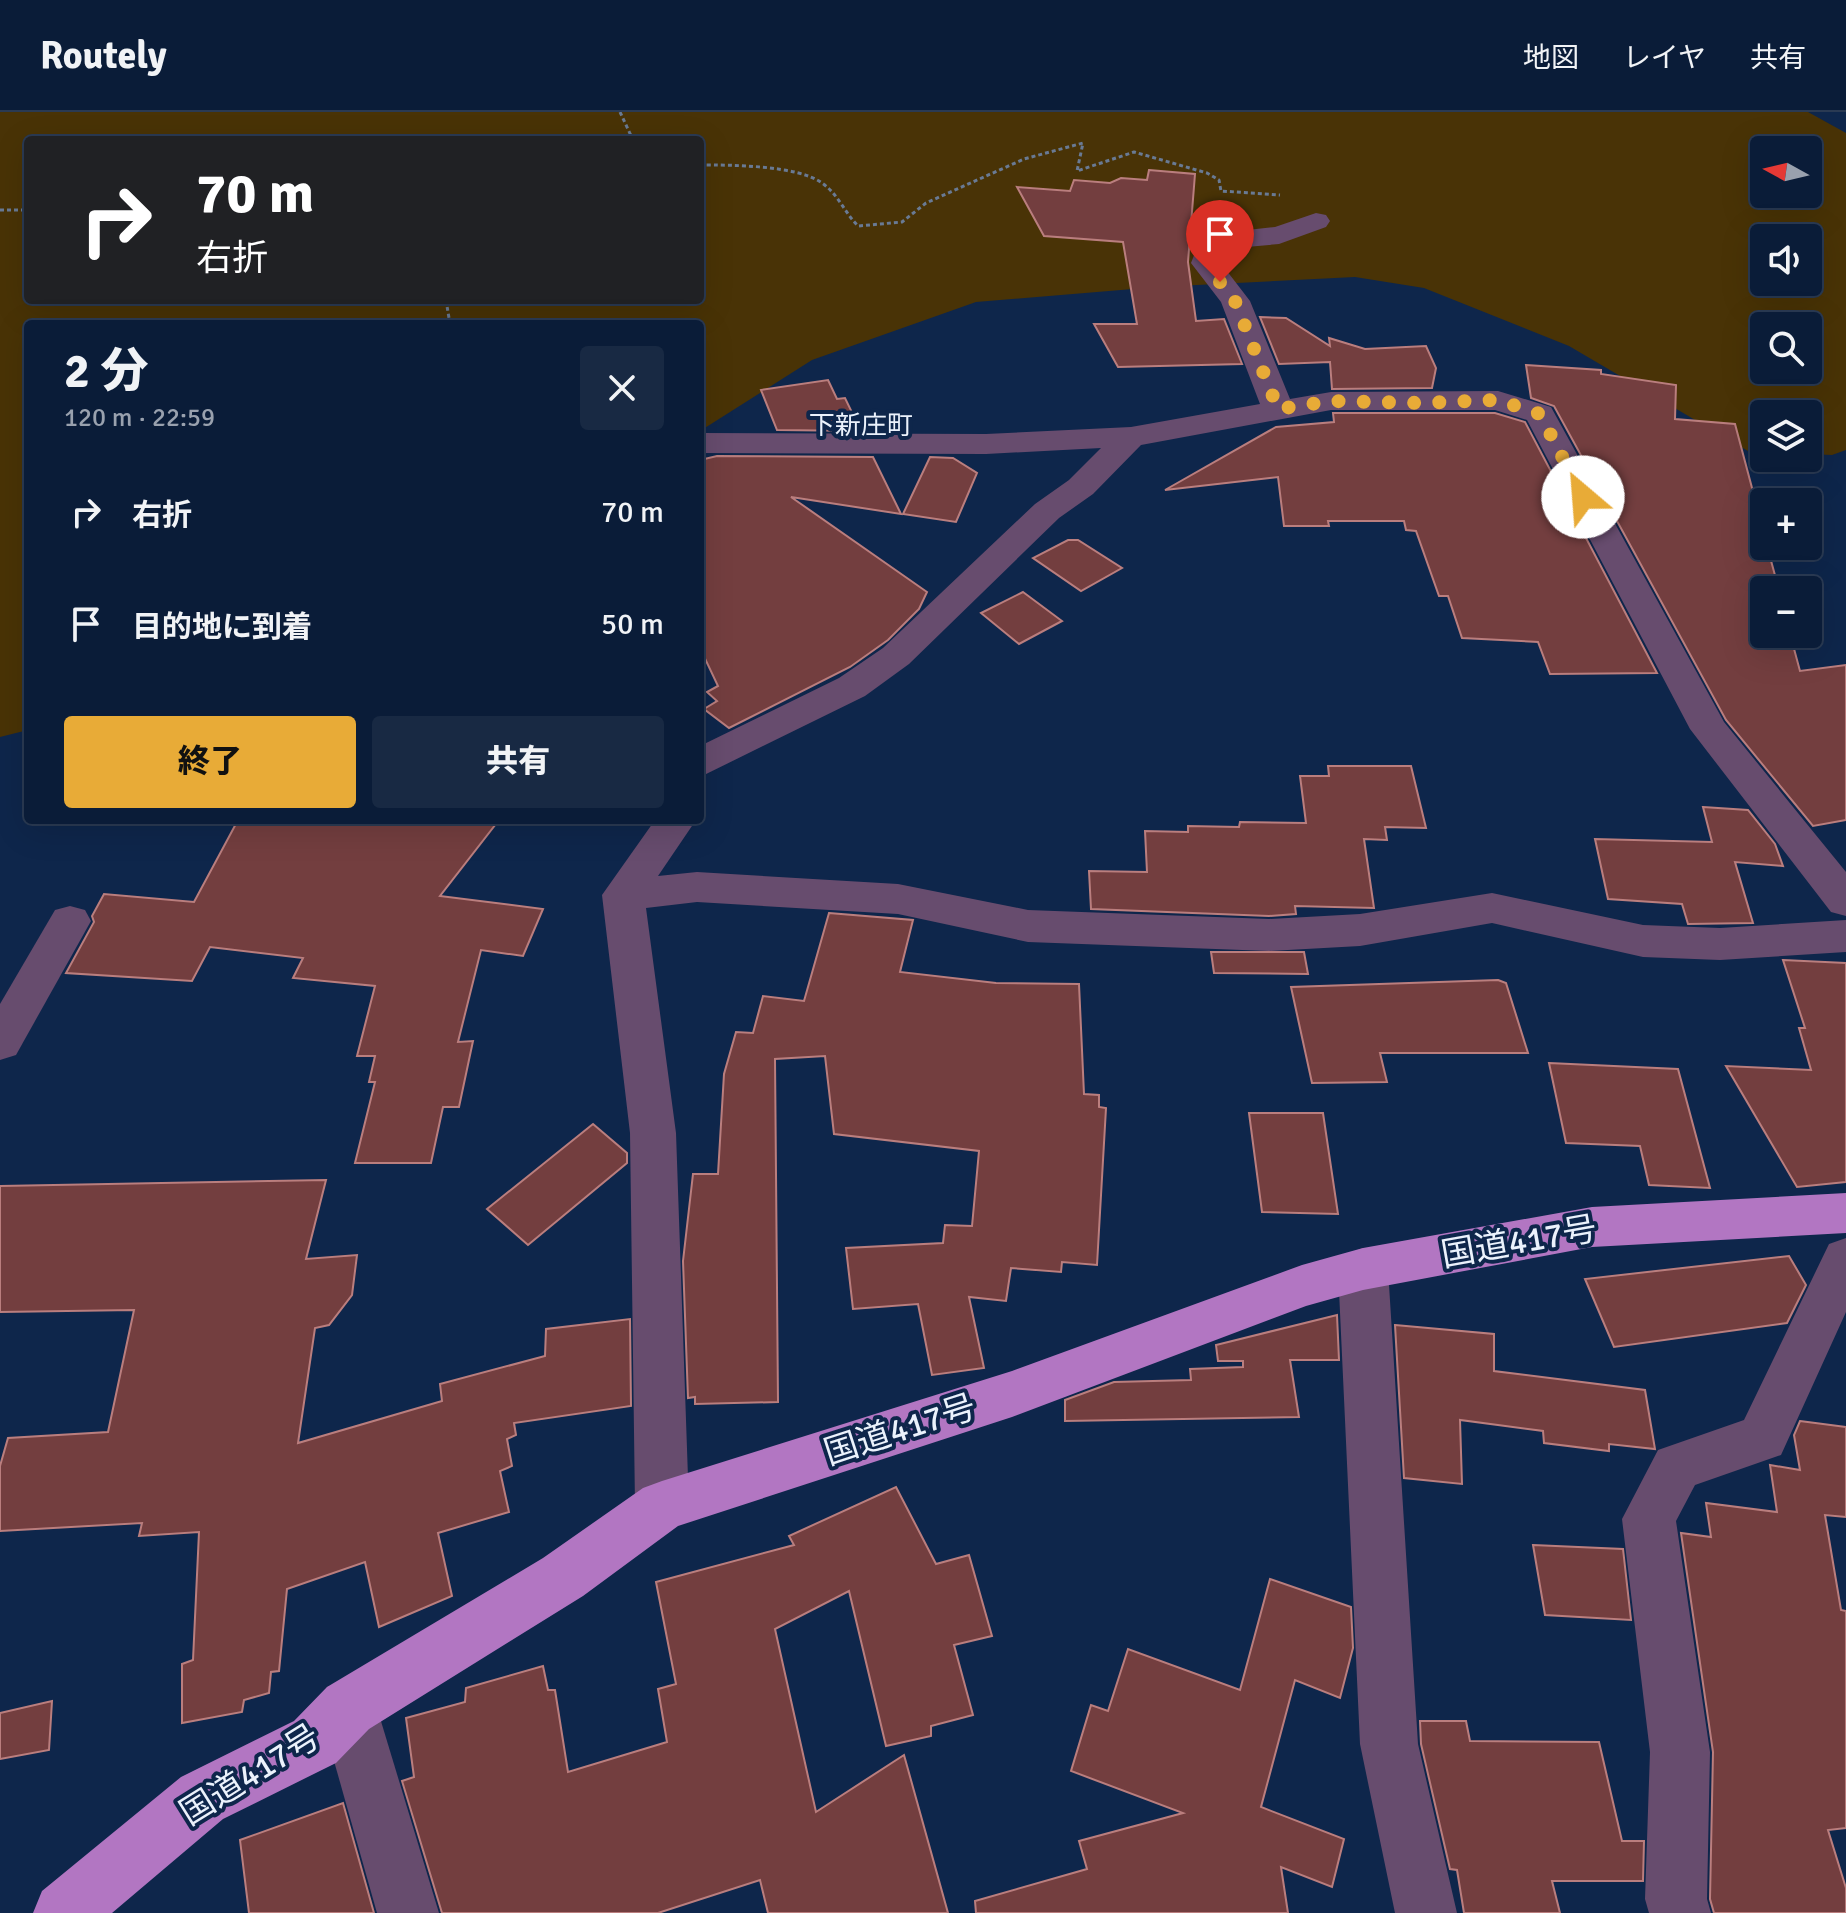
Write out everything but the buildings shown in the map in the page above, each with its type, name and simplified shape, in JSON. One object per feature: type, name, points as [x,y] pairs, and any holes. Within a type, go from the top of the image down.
[{"type":"highway","name":"国道417号","points":[[64,1913],[202,1798],[315,1742],[348,1708],[477,1626],[563,1577],[662,1506],[1012,1394],[1302,1286],[1363,1269],[1592,1227],[1846,1213]]},
{"type":"street","points":[[1278,409],[1235,301],[1205,263],[1212,241],[1257,241],[1303,227]]},
{"type":"street","points":[[704,443],[986,444],[1131,437],[1331,401],[1420,403],[1498,400],[1540,414],[1641,608],[1709,729],[1827,853],[1846,901]]},
{"type":"street","points":[[704,755],[852,687],[896,656],[1047,511],[1081,487],[1131,437]]},
{"type":"street","points":[[662,1506],[653,1133],[623,895],[673,824]]},
{"type":"street","points":[[623,895],[697,887],[898,899],[1028,926],[1254,934],[1360,930],[1492,908],[1643,941],[1720,944],[1846,936]]},
{"type":"street","points":[[0,1043],[70,921]]},
{"type":"street","points":[[1680,1913],[1676,1899],[1680,1752],[1649,1519],[1677,1467],[1762,1438],[1846,1259]]},
{"type":"street","points":[[1363,1269],[1389,1744],[1426,1913]]},
{"type":"street","points":[[348,1708],[408,1913]]},
{"type":"path","points":[[620,112],[631,136]]},
{"type":"path","points":[[704,165],[726,164],[817,180],[838,198],[843,213],[858,226],[902,222],[926,203],[1024,159],[1083,143],[1077,171],[1134,152],[1207,173],[1219,180],[1221,191],[1284,195],[1283,216],[1303,227]]},
{"type":"path","points":[[0,210],[24,210]]},
{"type":"shaded area","points":[[0,112],[1808,112],[1846,133],[1846,450],[1832,455],[1822,455],[1822,400],[1750,400],[1748,451],[1569,346],[1424,288],[1355,277],[1157,287],[976,302],[812,360],[704,428],[704,320],[24,320],[24,731],[0,737]]},
{"type":"district","name":"下新庄町","points":[[861,426]]},
{"type":"route","points":[[1220,282],[1235,301],[1278,409],[1331,401],[1420,403],[1498,400],[1540,414],[1583,497]]}]
